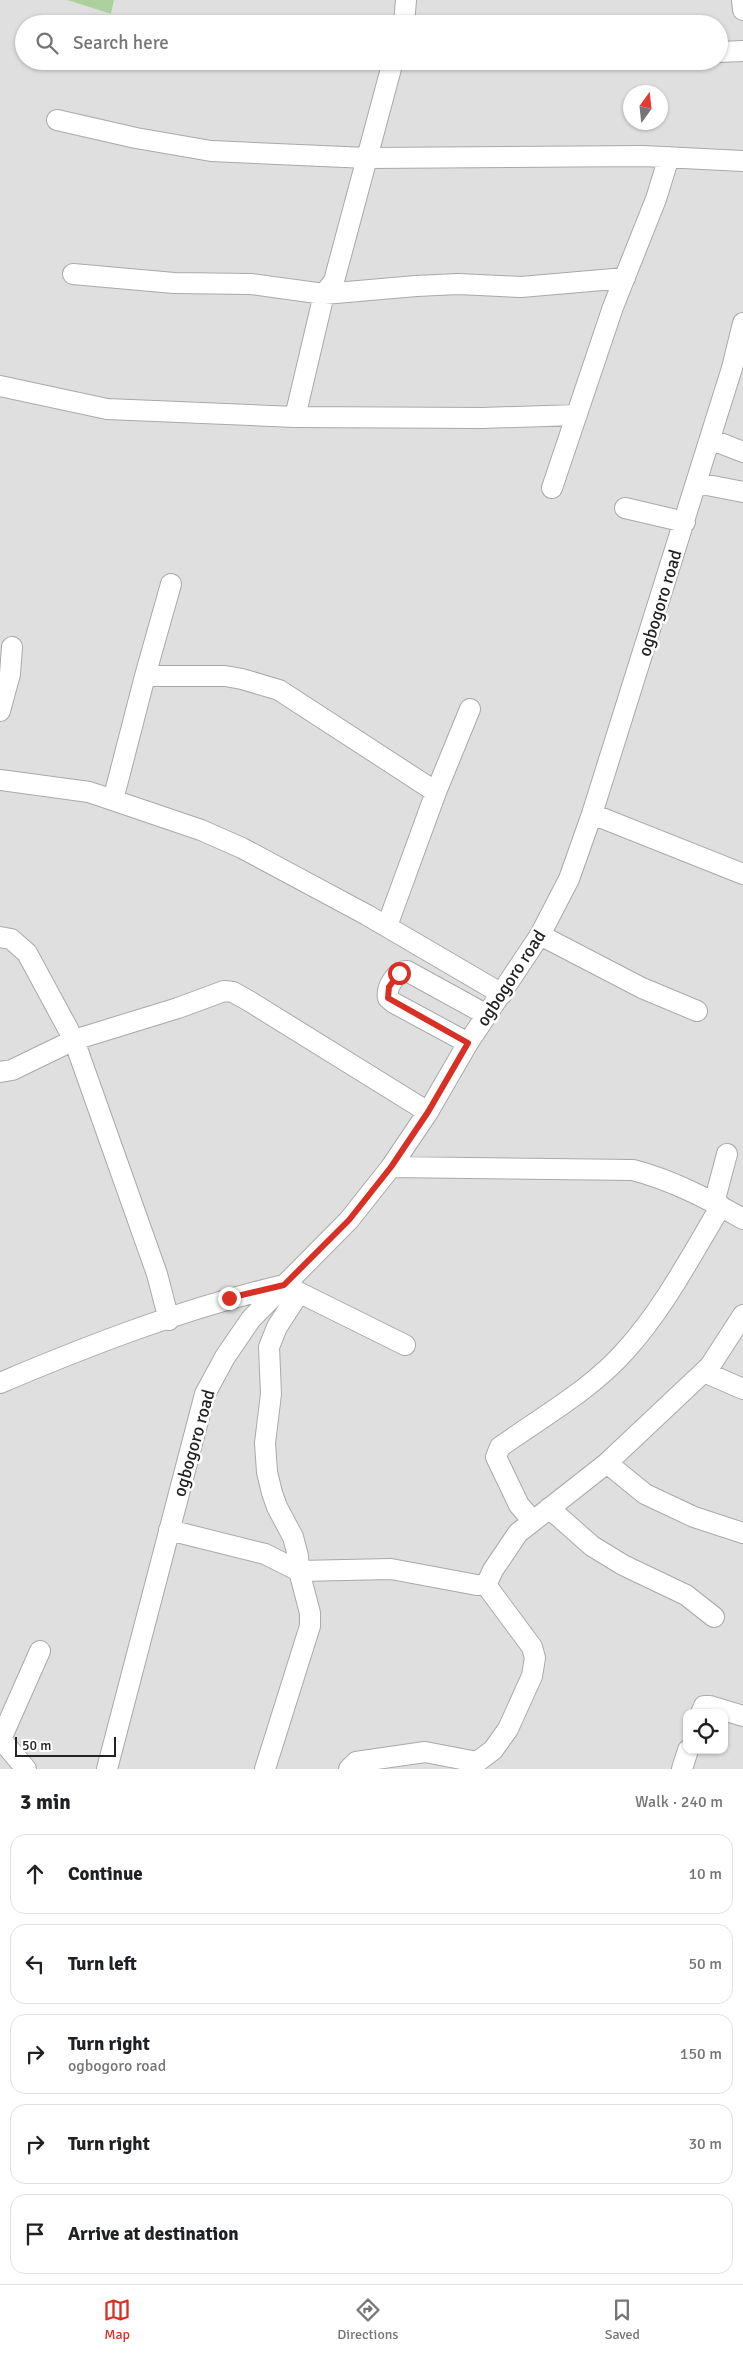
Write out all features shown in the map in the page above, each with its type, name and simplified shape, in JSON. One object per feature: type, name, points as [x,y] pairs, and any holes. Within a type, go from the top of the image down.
[{"type":"street","points":[[405,15],[406,0]]},
{"type":"street","points":[[742,0],[743,10]]},
{"type":"street","points":[[728,52],[743,52]]},
{"type":"street","points":[[295,417],[333,289],[391,70]]},
{"type":"street","points":[[57,120],[136,138],[211,151],[367,158],[669,157],[743,161]]},
{"type":"street","points":[[552,488],[613,307],[656,199],[669,157]]},
{"type":"street","points":[[73,274],[174,283],[251,284],[333,289],[458,284],[521,287],[625,278]]},
{"type":"street","name":"ogbogoro road","points":[[107,1769],[205,1394],[225,1356],[251,1320],[291,1289],[391,1167],[428,1112],[468,1043],[540,935],[569,879],[592,814],[710,439],[738,370],[743,323]]},
{"type":"street","points":[[0,386],[107,409],[295,417],[482,418],[578,415]]},
{"type":"street","points":[[710,439],[743,452]]},
{"type":"street","points":[[697,482],[743,492]]},
{"type":"street","points":[[625,508],[685,522]]},
{"type":"street","points":[[113,800],[171,584]]},
{"type":"street","points":[[0,711],[10,674],[12,647]]},
{"type":"street","points":[[145,676],[225,676],[279,690],[436,792]]},
{"type":"street","points":[[386,926],[436,792],[470,709]]},
{"type":"street","points":[[0,780],[89,792],[201,830],[242,848],[386,926],[502,994]]},
{"type":"street","points":[[592,814],[743,874]]},
{"type":"street","points":[[540,935],[642,988],[696,1011]]},
{"type":"street","points":[[0,937],[11,939],[27,953],[74,1040],[157,1274],[169,1320]]},
{"type":"street","points":[[468,1043],[394,1003],[388,998],[389,987],[399,973],[407,971],[487,1015]]},
{"type":"street","points":[[0,1072],[12,1070],[74,1040],[178,1008],[224,991],[233,992],[428,1112]]},
{"type":"street","points":[[532,1520],[519,1505],[496,1457],[497,1451],[589,1383],[626,1350],[671,1290],[717,1205],[727,1154]]},
{"type":"street","points":[[391,1167],[633,1170],[654,1176],[743,1218]]},
{"type":"street","points":[[265,1769],[310,1626],[310,1614],[299,1571],[298,1556],[293,1537],[277,1507],[267,1472],[265,1443],[272,1394],[269,1347],[291,1289]]},
{"type":"street","points":[[0,1384],[80,1349],[229,1298],[291,1289],[405,1345]]},
{"type":"street","points":[[486,1584],[492,1570],[518,1534],[532,1520],[607,1463],[704,1372],[710,1366],[743,1315]]},
{"type":"street","points":[[704,1372],[743,1388]]},
{"type":"street","points":[[607,1463],[645,1494],[694,1517],[743,1533]]},
{"type":"street","points":[[549,1508],[592,1546],[623,1565],[686,1595],[714,1617]]},
{"type":"street","points":[[169,1530],[265,1554],[299,1571],[391,1569],[478,1585],[486,1584]]},
{"type":"street","points":[[350,1769],[356,1762],[425,1752],[477,1762],[493,1750],[508,1729],[532,1676],[535,1658],[532,1647],[486,1584]]},
{"type":"street","points":[[26,1769],[0,1739],[40,1651]]},
{"type":"street","points":[[703,1709],[704,1706],[720,1709]]},
{"type":"street","points":[[728,1711],[743,1716]]},
{"type":"street","points":[[682,1769],[687,1754]]},
{"type":"shaded area","points":[[0,0],[67,0],[111,14],[114,0],[743,0],[743,1769],[0,1769]]},
{"type":"green space","points":[[67,0],[114,0],[111,14]]},
{"type":"route","points":[[229,1298],[284,1285],[349,1220],[391,1167],[428,1112],[468,1043],[388,998],[389,987],[399,973]]}]
